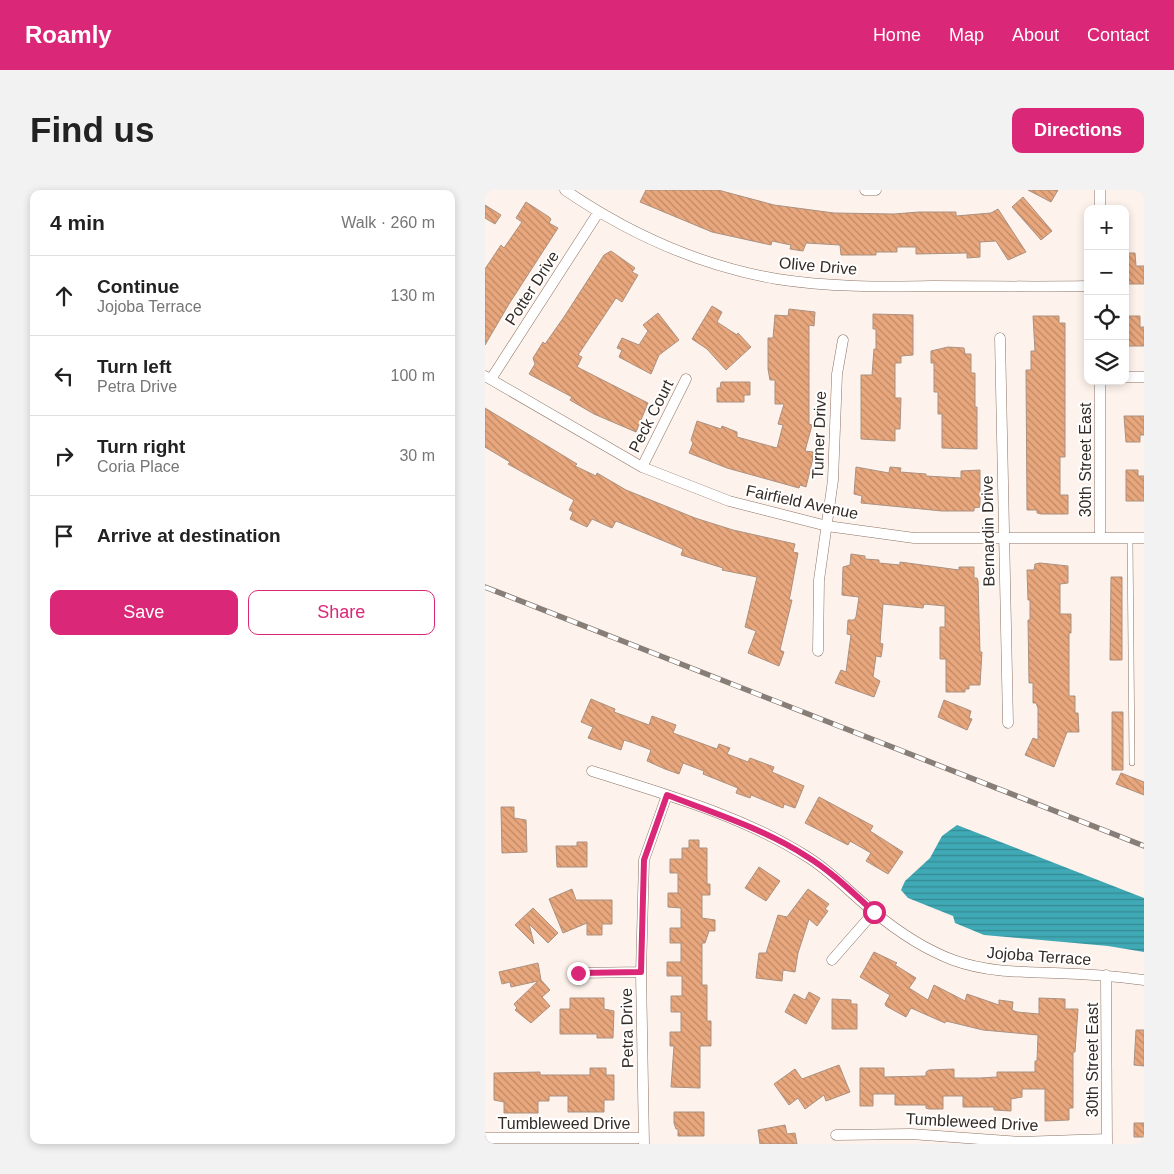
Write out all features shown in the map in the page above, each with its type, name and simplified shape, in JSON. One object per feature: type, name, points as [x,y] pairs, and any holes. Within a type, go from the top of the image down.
[{"type":"street","name":"Olive Drive","points":[[565,190],[599,213],[659,243],[716,264],[776,278],[842,285],[1084,286]]},
{"type":"street","points":[[865,190],[876,190]]},
{"type":"street","points":[[1100,190],[1100,205]]},
{"type":"street","name":"Potter Drive","points":[[488,377],[599,213]]},
{"type":"street","name":"Bernardin Drive","points":[[1000,338],[1008,723]]},
{"type":"street","name":"Turner Drive","points":[[818,651],[819,580],[833,480],[837,374],[843,340]]},
{"type":"street","points":[[1129,376],[1144,377]]},
{"type":"street","name":"Fairfield Avenue","points":[[488,377],[642,467],[729,501],[827,526],[914,538],[1144,538]]},
{"type":"street","name":"Peck Court","points":[[642,467],[686,379]]},
{"type":"street","name":"30th Street East","points":[[1100,385],[1100,538]]},
{"type":"street","name":"Jojoba Terrace","points":[[592,771],[667,795],[770,836],[806,856],[830,873],[874,912],[920,944],[954,960],[994,971],[1106,975],[1144,980]]},
{"type":"street","name":"Petra Drive","points":[[644,1141],[641,972],[644,860],[667,795]]},
{"type":"street","points":[[832,960],[874,912]]},
{"type":"street","points":[[578,973],[641,972]]},
{"type":"street","name":"30th Street East","points":[[1106,975],[1107,1142]]},
{"type":"street","name":"Tumbleweed Drive","points":[[836,1136],[911,1134],[1020,1142],[1107,1142]]},
{"type":"street","name":"Tumbleweed Drive","points":[[485,1138],[644,1141]]},
{"type":"lane","points":[[1130,538],[1133,763]]},
{"type":"water","points":[[957,825],[1144,898],[1144,952],[1108,946],[984,935],[955,923],[953,916],[908,898],[901,890],[905,881],[930,858],[942,836]]},
{"type":"building","points":[[646,190],[718,190],[774,205],[834,213],[956,212],[956,216],[991,213],[998,209],[1026,252],[1008,260],[996,241],[980,242],[980,257],[967,258],[967,253],[916,254],[916,247],[897,247],[897,252],[876,252],[876,255],[841,255],[840,245],[806,243],[803,251],[790,249],[791,245],[772,241],[771,245],[712,232],[640,202]]},
{"type":"building","points":[[1028,190],[1058,190],[1051,202]]},
{"type":"building","points":[[1023,197],[1052,231],[1041,240],[1012,207]]},
{"type":"building","points":[[526,202],[549,217],[551,219],[549,223],[558,228],[485,345],[485,269],[501,245],[504,248],[522,222],[516,218]]},
{"type":"building","points":[[485,205],[501,215],[495,224],[485,218]]},
{"type":"building","points":[[611,251],[635,268],[632,272],[638,275],[622,302],[616,298],[578,355],[582,357],[577,367],[648,403],[636,432],[594,414],[570,400],[572,397],[529,374],[535,364],[533,358],[543,342],[545,344],[564,317],[604,255]]},
{"type":"building","points":[[1129,253],[1135,253],[1136,266],[1144,266],[1144,284],[1129,284]]},
{"type":"building","points":[[712,306],[722,312],[717,322],[737,335],[738,333],[751,347],[726,370],[707,349],[692,339]]},
{"type":"building","points":[[789,309],[815,312],[814,326],[809,325],[809,424],[812,425],[805,451],[813,452],[813,458],[806,487],[800,485],[799,488],[727,468],[689,453],[697,421],[721,429],[722,426],[737,432],[737,437],[777,448],[783,425],[778,424],[784,404],[775,404],[775,380],[770,380],[768,369],[768,338],[773,338],[775,315],[788,316]]},
{"type":"building","points":[[658,313],[679,340],[659,355],[651,374],[619,357],[622,350],[617,348],[622,338],[639,345],[648,331],[643,325]]},
{"type":"building","points":[[873,314],[913,315],[913,355],[901,356],[901,363],[895,363],[895,398],[901,398],[900,429],[895,429],[895,441],[861,439],[861,375],[872,375],[874,349],[876,349],[876,329],[873,329]]},
{"type":"building","points":[[1033,316],[1059,316],[1059,323],[1065,323],[1065,457],[1060,457],[1060,495],[1068,495],[1068,514],[1041,514],[1037,513],[1037,510],[1027,510],[1026,370],[1031,370],[1031,351],[1035,351]]},
{"type":"building","points":[[1129,316],[1140,316],[1140,327],[1144,327],[1144,346],[1129,346]]},
{"type":"building","points":[[948,347],[964,348],[965,354],[971,354],[971,373],[975,373],[977,449],[942,448],[942,414],[938,414],[938,392],[934,392],[934,363],[931,363],[931,351]]},
{"type":"building","points":[[721,382],[750,382],[750,395],[744,395],[744,402],[717,402],[717,388],[720,388]]},
{"type":"building","points":[[485,408],[577,464],[575,466],[596,476],[597,473],[626,490],[695,518],[733,530],[795,544],[793,552],[798,553],[789,600],[792,600],[780,650],[784,652],[779,666],[748,653],[756,631],[745,627],[757,577],[722,570],[723,568],[681,555],[683,549],[616,521],[612,528],[592,519],[587,527],[570,519],[573,512],[569,510],[574,500],[508,464],[510,462],[485,447]]},
{"type":"building","points":[[1124,416],[1144,416],[1144,435],[1140,435],[1140,442],[1126,442]]},
{"type":"building","points":[[856,467],[889,473],[890,467],[901,468],[900,472],[961,478],[961,471],[980,470],[980,507],[974,508],[974,511],[942,511],[861,503],[862,496],[854,494]]},
{"type":"building","points":[[1126,470],[1138,470],[1138,476],[1144,476],[1144,501],[1126,501]]},
{"type":"building","points":[[851,554],[865,556],[865,559],[879,560],[879,563],[900,565],[900,562],[959,570],[959,567],[974,567],[974,578],[977,578],[978,581],[980,652],[982,652],[980,685],[969,685],[969,689],[965,689],[965,692],[946,692],[946,659],[940,659],[940,627],[945,627],[945,606],[924,604],[923,608],[883,604],[880,643],[883,644],[881,657],[876,656],[873,677],[880,681],[874,697],[835,683],[841,670],[846,672],[851,635],[847,634],[848,620],[854,620],[856,617],[859,597],[842,595],[843,567],[850,565]]},
{"type":"building","points":[[1035,564],[1068,566],[1068,583],[1060,584],[1060,614],[1071,614],[1071,633],[1069,633],[1069,696],[1075,696],[1075,713],[1078,713],[1079,732],[1067,732],[1054,767],[1025,755],[1033,738],[1038,740],[1038,708],[1036,703],[1033,703],[1033,683],[1029,683],[1028,620],[1030,620],[1030,600],[1028,600],[1027,570],[1034,570]]},
{"type":"building","points":[[1111,577],[1122,577],[1122,660],[1110,660]]},
{"type":"building","points":[[591,699],[615,709],[614,712],[649,725],[652,716],[676,725],[673,733],[717,749],[719,744],[730,748],[727,754],[748,762],[750,758],[774,767],[772,772],[804,786],[795,808],[784,804],[783,808],[751,795],[750,798],[736,793],[738,788],[703,774],[704,771],[683,763],[679,774],[665,769],[647,761],[651,750],[633,743],[624,740],[621,750],[588,738],[593,727],[581,722]]},
{"type":"building","points":[[944,700],[971,711],[969,718],[972,719],[967,730],[938,717]]},
{"type":"building","points":[[1112,712],[1123,712],[1123,770],[1112,770]]},
{"type":"building","points":[[1121,773],[1144,782],[1144,795],[1116,784]]},
{"type":"building","points":[[819,797],[873,826],[870,831],[903,852],[888,874],[866,861],[871,853],[850,841],[848,845],[805,823]]},
{"type":"building","points":[[501,807],[514,807],[514,818],[526,820],[527,852],[502,853]]},
{"type":"building","points":[[689,840],[699,840],[699,848],[707,848],[707,884],[710,884],[710,895],[702,895],[702,918],[715,920],[715,931],[709,931],[705,943],[702,943],[702,985],[707,985],[707,1021],[711,1021],[711,1046],[700,1046],[700,1088],[671,1087],[674,1046],[670,1046],[670,1032],[681,1032],[681,1012],[671,1012],[671,996],[682,996],[682,976],[667,976],[667,962],[681,962],[681,943],[670,943],[670,928],[681,928],[681,908],[668,907],[668,893],[678,893],[678,873],[670,873],[670,859],[682,859],[682,848],[689,848]]},
{"type":"building","points":[[577,842],[587,842],[587,867],[557,867],[556,846],[577,846]]},
{"type":"building","points":[[759,867],[780,881],[766,901],[745,888]]},
{"type":"building","points":[[572,889],[576,900],[612,900],[612,924],[602,924],[602,935],[587,935],[587,923],[563,933],[549,899]]},
{"type":"building","points":[[808,889],[829,904],[825,909],[828,911],[817,926],[809,919],[798,953],[795,972],[783,970],[782,981],[756,978],[759,953],[766,953],[778,915],[787,917]]},
{"type":"building","points":[[533,908],[558,933],[548,943],[529,924],[534,944],[515,925]]},
{"type":"building","points":[[874,952],[897,963],[895,965],[916,978],[909,988],[928,1000],[934,985],[965,1001],[967,994],[999,1005],[999,1000],[1013,1002],[1012,1010],[1017,1012],[1039,1014],[1039,998],[1065,999],[1065,1009],[1078,1009],[1075,1052],[1073,1052],[1073,1108],[1069,1108],[1069,1120],[1045,1121],[1045,1089],[1022,1089],[1022,1097],[1011,1099],[1011,1111],[994,1110],[994,1107],[963,1107],[963,1096],[943,1096],[943,1109],[929,1109],[926,1108],[926,1105],[895,1105],[895,1094],[873,1094],[873,1106],[860,1106],[860,1068],[884,1068],[884,1077],[926,1076],[926,1072],[929,1070],[954,1069],[954,1078],[980,1078],[997,1077],[997,1072],[1035,1072],[1035,1061],[1037,1061],[1038,1035],[983,1030],[946,1021],[945,1023],[911,1008],[906,1017],[886,1006],[885,1004],[890,995],[860,977]]},
{"type":"building","points":[[538,963],[541,980],[550,990],[542,997],[550,1006],[531,1023],[515,1010],[517,1008],[514,1004],[538,981],[511,987],[510,982],[502,984],[499,972]]},
{"type":"building","points":[[809,992],[820,998],[806,1024],[785,1012],[794,994],[805,1000]]},
{"type":"building","points":[[570,998],[604,998],[604,1009],[614,1011],[613,1038],[597,1038],[597,1034],[560,1034],[560,1009],[570,1009]]},
{"type":"building","points":[[832,999],[851,1000],[851,1004],[857,1004],[857,1029],[832,1029]]},
{"type":"building","points":[[1136,1030],[1144,1030],[1144,1066],[1134,1065]]},
{"type":"building","points":[[839,1065],[850,1092],[826,1101],[824,1095],[805,1109],[798,1098],[789,1105],[774,1084],[795,1069],[802,1079]]},
{"type":"building","points":[[590,1068],[606,1068],[606,1075],[614,1075],[614,1100],[604,1100],[604,1112],[568,1112],[568,1096],[549,1096],[549,1101],[538,1101],[538,1113],[504,1113],[504,1102],[494,1100],[494,1073],[540,1072],[540,1075],[590,1075]]},
{"type":"building","points":[[674,1112],[704,1112],[704,1136],[678,1136],[678,1129],[676,1129],[674,1123]]},
{"type":"building","points":[[1134,1123],[1144,1123],[1144,1137],[1134,1137]]},
{"type":"building","points":[[785,1125],[787,1134],[795,1133],[797,1144],[760,1144],[758,1130]]},
{"type":"railway","points":[[485,587],[1144,846]]},
{"type":"route","points":[[578,973],[641,972],[644,860],[667,795],[770,836],[806,856],[830,873],[874,912]]}]
